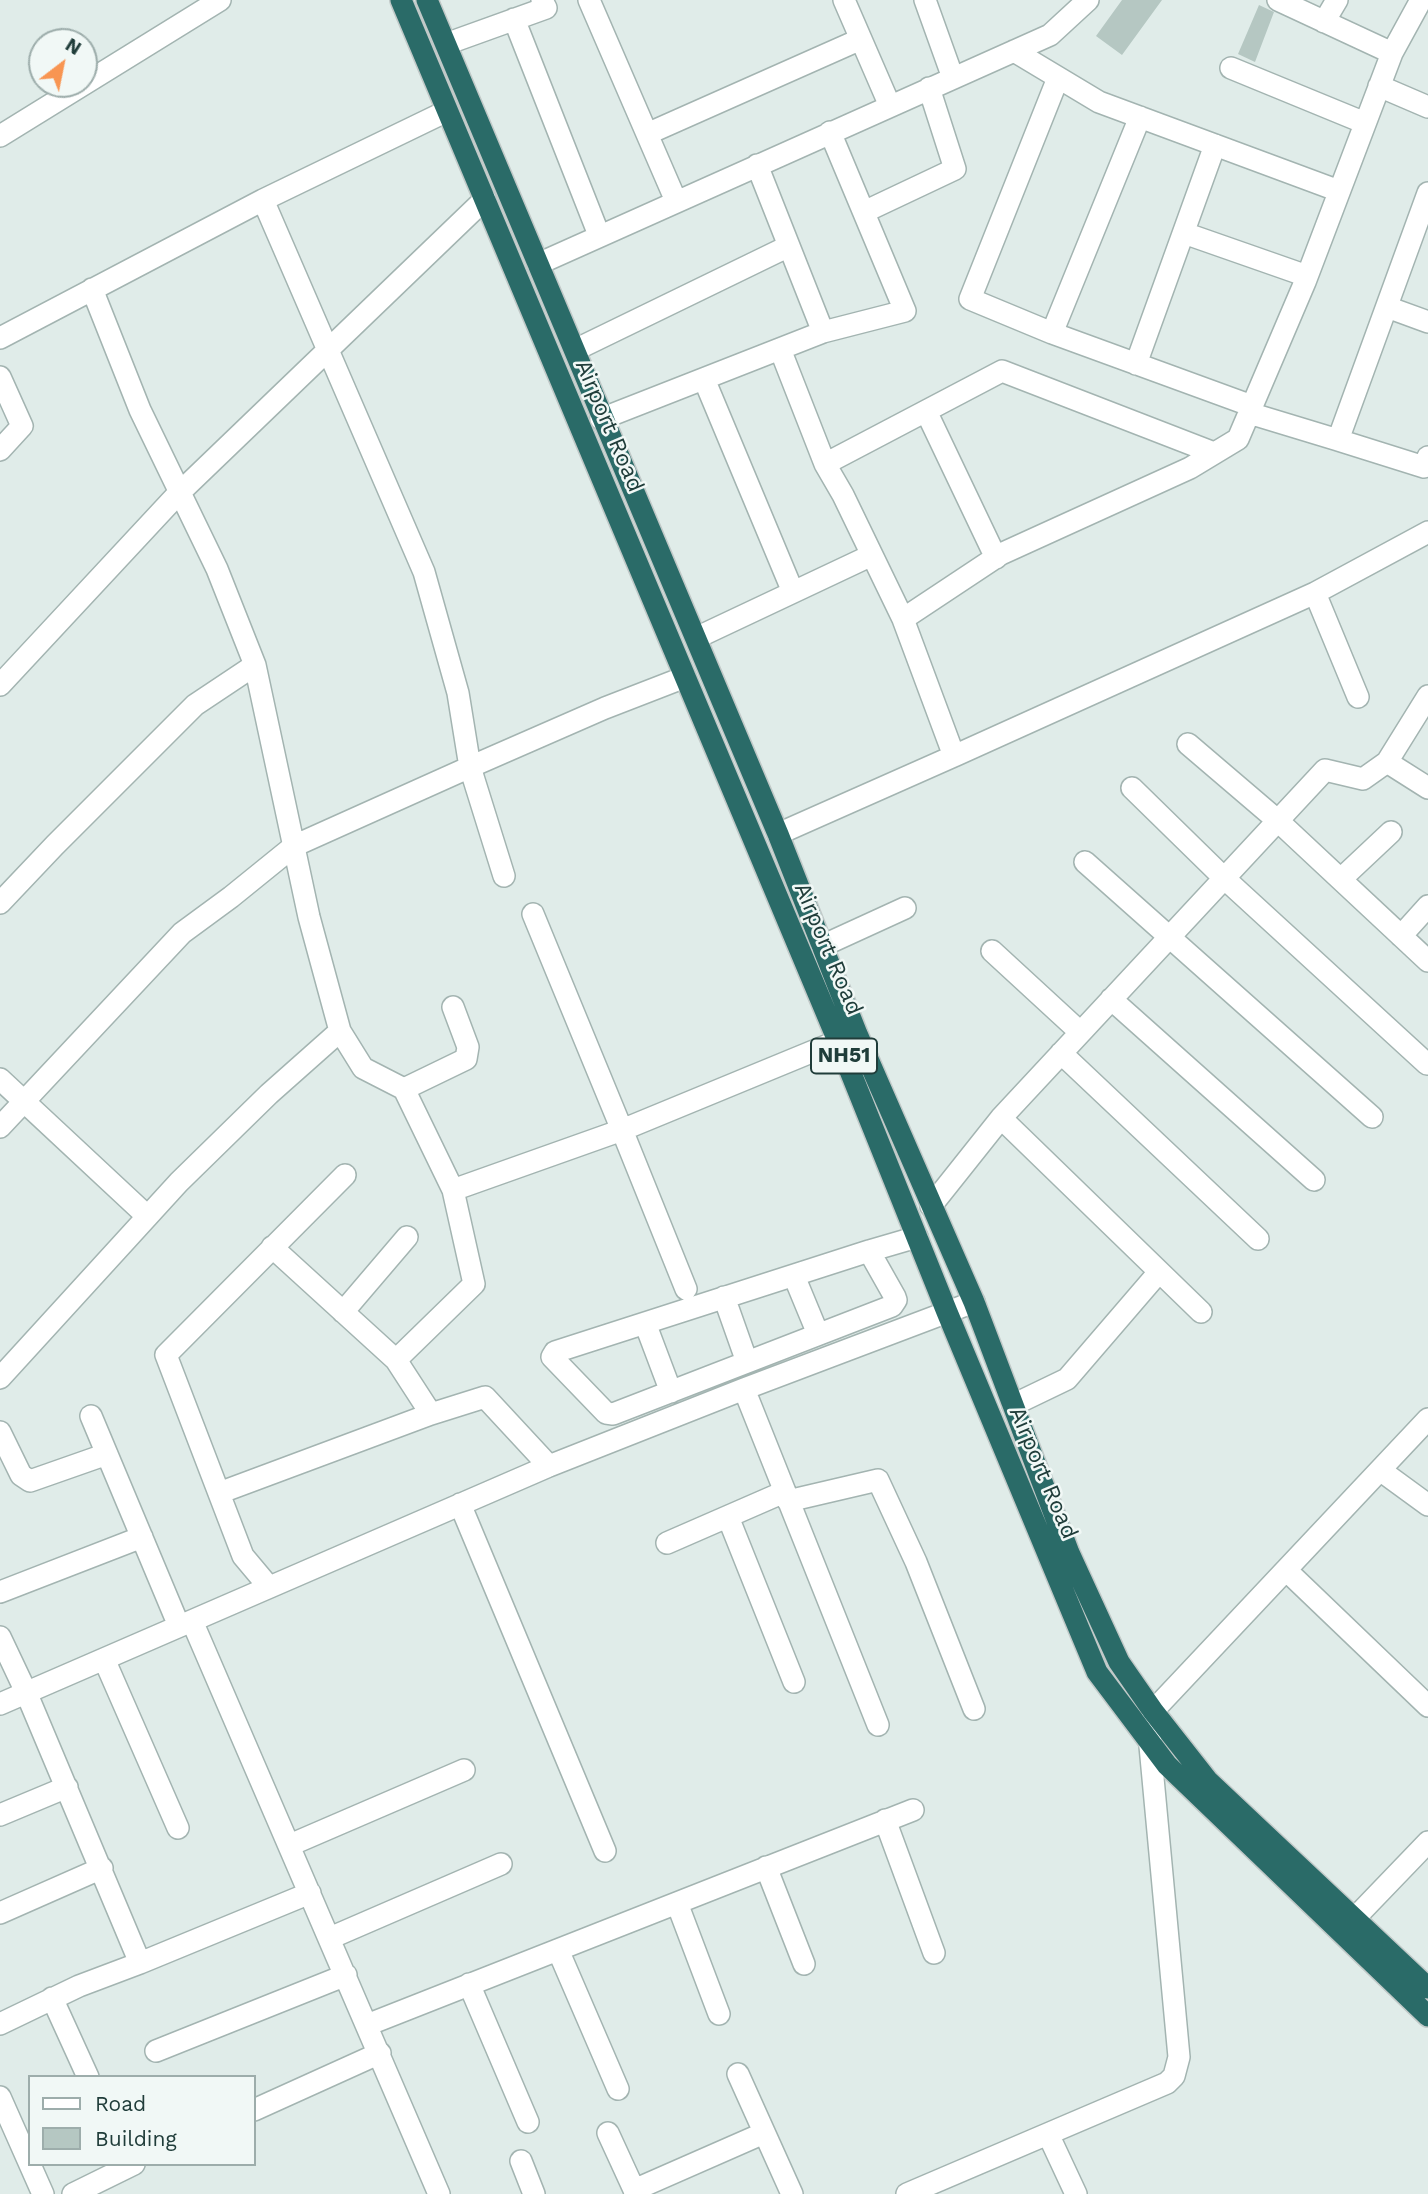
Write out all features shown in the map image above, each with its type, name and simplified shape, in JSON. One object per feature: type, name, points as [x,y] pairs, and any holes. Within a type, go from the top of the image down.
[{"type":"highway","name":"Airport Road","points":[[401,0],[838,1041],[1097,1672],[1150,1746],[1167,1765],[1428,2016]]},
{"type":"highway","name":"Airport Road","points":[[427,0],[575,350],[601,419],[778,834],[857,1034],[975,1302],[1069,1553],[1119,1662],[1153,1711],[1208,1781],[1428,1988]]},
{"type":"street","points":[[0,136],[220,0]]},
{"type":"street","points":[[589,0],[676,201]]},
{"type":"street","points":[[844,0],[890,106]]},
{"type":"street","points":[[925,0],[953,78]]},
{"type":"street","points":[[538,264],[1050,35],[1088,0]]},
{"type":"street","points":[[1278,0],[1392,52]]},
{"type":"street","points":[[1324,22],[1337,0]]},
{"type":"street","points":[[446,44],[551,3]]},
{"type":"street","points":[[904,619],[996,558],[1190,468],[1238,439],[1307,276],[1392,52],[1422,7]]},
{"type":"street","points":[[514,19],[599,235]]},
{"type":"street","points":[[647,134],[861,39]]},
{"type":"street","points":[[1014,51],[1100,102],[1339,191]]},
{"type":"street","points":[[1231,68],[1365,123]]},
{"type":"street","points":[[1058,78],[970,299],[1250,409],[1338,440],[1424,467],[1428,457]]},
{"type":"street","points":[[1379,86],[1428,107]]},
{"type":"street","points":[[864,212],[955,169],[929,88]]},
{"type":"street","points":[[0,338],[263,200],[447,111]]},
{"type":"street","points":[[1052,333],[1140,117]]},
{"type":"street","points":[[601,419],[824,332],[905,311],[830,132]]},
{"type":"street","points":[[1136,364],[1215,145]]},
{"type":"street","points":[[757,165],[824,332]]},
{"type":"street","points":[[1338,440],[1387,307],[1422,227],[1428,193]]},
{"type":"street","points":[[0,685],[181,492],[485,199]]},
{"type":"street","points":[[263,200],[424,572],[458,693],[470,767],[504,876]]},
{"type":"street","points":[[1184,233],[1307,276]]},
{"type":"street","points":[[575,350],[789,246]]},
{"type":"street","points":[[92,289],[140,410],[217,569],[255,666],[309,917],[340,1031],[363,1068],[404,1090],[453,1190],[474,1284],[396,1360]]},
{"type":"street","points":[[1387,307],[1428,322]]},
{"type":"street","points":[[780,349],[825,464],[904,619],[954,756]]},
{"type":"street","points":[[825,464],[1002,371],[1214,453]]},
{"type":"street","points":[[0,377],[22,426],[0,450]]},
{"type":"street","points":[[704,379],[793,592]]},
{"type":"street","points":[[926,411],[996,558]]},
{"type":"street","points":[[778,834],[1315,593],[1428,532]]},
{"type":"street","points":[[696,638],[872,555]]},
{"type":"street","points":[[1315,593],[1358,697]]},
{"type":"street","points":[[0,903],[195,705],[255,666]]},
{"type":"street","points":[[0,1127],[182,933],[294,846],[605,708],[685,677]]},
{"type":"street","points":[[931,1206],[1000,1118],[1325,770],[1363,779],[1387,762],[1428,696]]},
{"type":"street","points":[[1188,744],[1277,820],[1428,961]]},
{"type":"street","points":[[1387,762],[1428,788]]},
{"type":"street","points":[[1132,788],[1224,878],[1427,1064]]},
{"type":"street","points":[[1341,879],[1391,832]]},
{"type":"street","points":[[1085,862],[1372,1117]]},
{"type":"street","points":[[1401,936],[1428,906]]},
{"type":"street","points":[[822,946],[905,908]]},
{"type":"street","points":[[533,914],[686,1289]]},
{"type":"street","points":[[992,951],[1080,1032]]},
{"type":"street","points":[[1111,999],[1314,1180]]},
{"type":"street","points":[[404,1090],[466,1059],[468,1047],[453,1007]]},
{"type":"street","points":[[0,1378],[179,1182],[268,1094],[340,1031]]},
{"type":"street","points":[[453,1190],[622,1130],[838,1041]]},
{"type":"street","points":[[1061,1052],[1258,1239]]},
{"type":"street","points":[[0,1079],[147,1216]]},
{"type":"street","points":[[1000,1118],[1201,1312]]},
{"type":"street","points":[[269,1587],[243,1556],[166,1355],[345,1175]]},
{"type":"street","points":[[343,1312],[407,1237]]},
{"type":"street","points":[[869,1251],[895,1297],[895,1304],[610,1414],[552,1357],[555,1352],[724,1297],[869,1251],[917,1237]]},
{"type":"street","points":[[272,1247],[396,1360],[430,1414]]},
{"type":"street","points":[[1013,1405],[1067,1379],[1160,1272]]},
{"type":"street","points":[[794,1276],[818,1334]]},
{"type":"street","points":[[724,1297],[747,1362]]},
{"type":"street","points":[[0,1704],[549,1466],[975,1302]]},
{"type":"street","points":[[645,1323],[671,1392]]},
{"type":"street","points":[[744,1389],[878,1725]]},
{"type":"street","points":[[219,1493],[430,1414],[485,1397],[549,1466]]},
{"type":"street","points":[[91,1416],[142,1537],[186,1623],[290,1845],[439,2194]]},
{"type":"street","points":[[907,2194],[1167,2083],[1174,2076],[1179,2057],[1150,1746],[1153,1711],[1428,1419]]},
{"type":"street","points":[[0,1432],[21,1475],[30,1481],[107,1454]]},
{"type":"street","points":[[1380,1470],[1428,1505]]},
{"type":"street","points":[[667,1543],[728,1517],[786,1497],[878,1479],[916,1562],[974,1709]]},
{"type":"street","points":[[460,1504],[605,1851]]},
{"type":"street","points":[[728,1517],[794,1682]]},
{"type":"street","points":[[0,1592],[142,1537]]},
{"type":"street","points":[[1286,1570],[1428,1706]]},
{"type":"street","points":[[0,1637],[102,1868],[140,1963]]},
{"type":"street","points":[[104,1659],[178,1828]]},
{"type":"street","points":[[290,1845],[464,1770]]},
{"type":"street","points":[[0,1815],[67,1787]]},
{"type":"street","points":[[367,2025],[913,1810]]},
{"type":"street","points":[[885,1821],[934,1954]]},
{"type":"street","points":[[1354,1919],[1428,1842]]},
{"type":"street","points":[[330,1938],[501,1864]]},
{"type":"street","points":[[766,1867],[804,1964]]},
{"type":"street","points":[[0,1913],[102,1868]]},
{"type":"street","points":[[0,2024],[79,1986],[310,1893]]},
{"type":"street","points":[[677,1903],[719,2014]]},
{"type":"street","points":[[558,1950],[618,2089]]},
{"type":"street","points":[[156,2051],[346,1975]]},
{"type":"street","points":[[470,1984],[528,2122]]},
{"type":"street","points":[[52,1998],[87,2075]]},
{"type":"street","points":[[256,2109],[380,2053]]},
{"type":"street","points":[[738,2074],[792,2194]]},
{"type":"street","points":[[0,2097],[28,2160]]},
{"type":"street","points":[[608,2133],[635,2192],[764,2133]]},
{"type":"street","points":[[1048,2134],[1076,2194]]},
{"type":"street","points":[[521,2161],[534,2194]]},
{"type":"street","points":[[31,2166],[43,2194]]},
{"type":"street","points":[[73,2194],[129,2166]]},
{"type":"building","points":[[1122,0],[1162,0],[1122,55],[1096,36]]},
{"type":"building","points":[[1259,5],[1274,12],[1255,62],[1238,54]]}]
